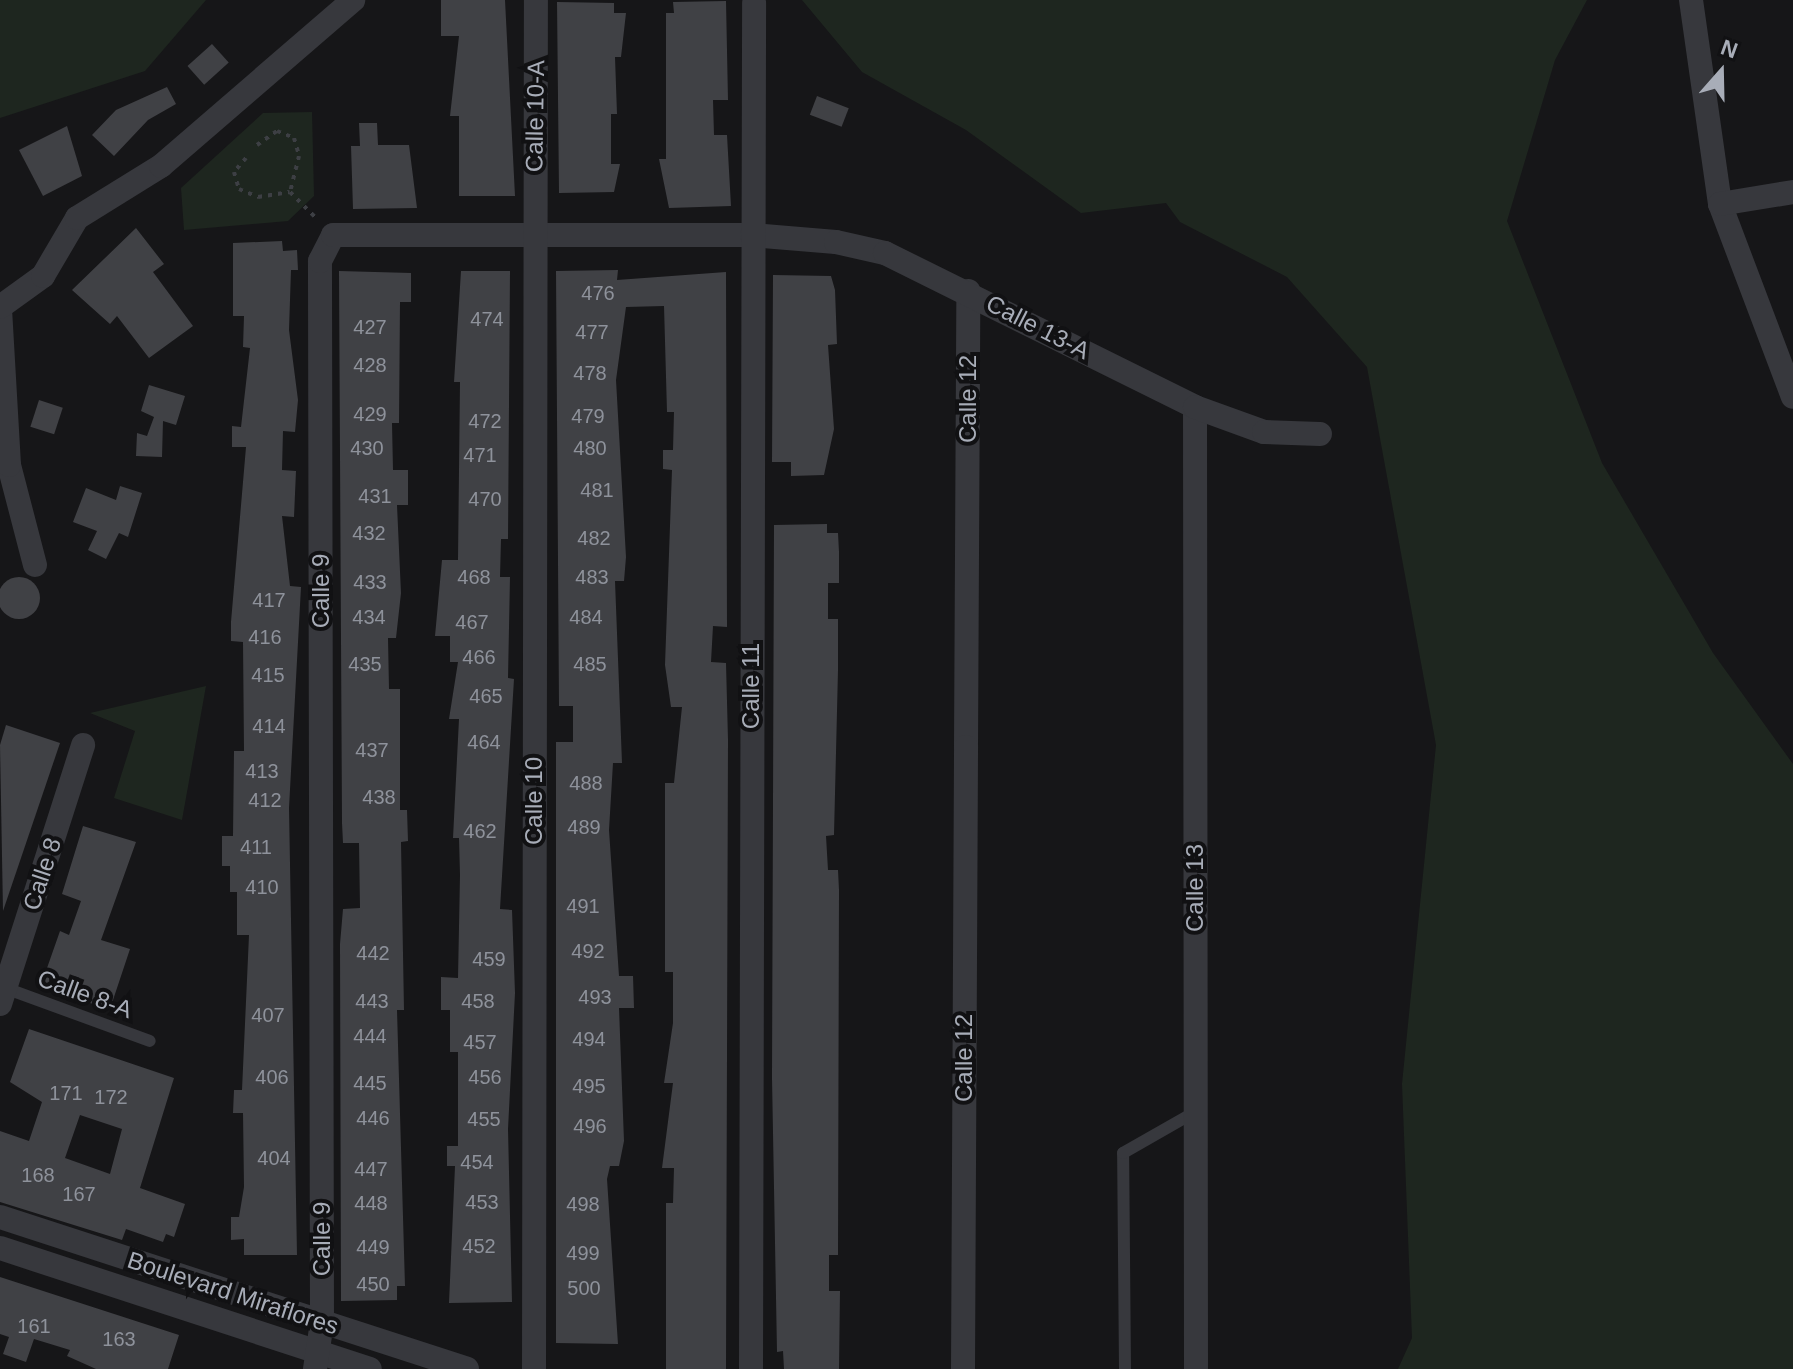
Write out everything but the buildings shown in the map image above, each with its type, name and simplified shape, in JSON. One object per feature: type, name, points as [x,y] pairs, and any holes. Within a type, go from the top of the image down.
[{"type":"street","points":[[35,565],[9,465],[5,436],[0,307],[43,276],[77,218],[161,166],[353,0]]},
{"type":"street","name":"Calle 10-A","points":[[534,233],[536,0]]},
{"type":"street","points":[[1691,0],[1720,204],[1793,397]]},
{"type":"street","name":"Calle 11","points":[[751,1369],[754,3]]},
{"type":"street","points":[[1720,204],[1793,192]]},
{"type":"street","name":"Calle 10","points":[[534,233],[534,1369]]},
{"type":"street","points":[[333,235],[752,235]]},
{"type":"street","name":"Calle 9","points":[[315,1360],[322,1322],[320,261],[333,235]]},
{"type":"street","name":"Calle 13-A","points":[[752,235],[885,253],[968,291],[1195,407],[1264,432],[1320,434]]},
{"type":"street","name":"Calle 12","points":[[963,1369],[968,291]]},
{"type":"street","name":"Calle 13","points":[[1195,407],[1196,1369]]},
{"type":"street","name":"Calle 8","points":[[2,996],[83,745]]},
{"type":"street","name":"Boulevard Miraflores","points":[[0,1217],[467,1369]]},
{"type":"street","name":"Boulevard Miraflores","points":[[0,1248],[315,1360],[370,1369]]},
{"type":"lane","name":"Calle 8-A","points":[[2,996],[150,1041]]},
{"type":"lane","points":[[1125,1369],[1123,1153],[1195,1112]]},
{"type":"path","points":[[257,145],[277,131],[294,138],[299,156],[290,192]]},
{"type":"path","points":[[246,158],[234,172],[239,189],[258,197],[290,192]]},
{"type":"path","points":[[290,192],[333,235]]},
{"type":"shaded area","points":[[0,0],[206,0],[145,71],[0,118]]},
{"type":"shaded area","points":[[802,0],[1587,0],[1555,60],[1507,221],[1602,463],[1713,653],[1793,764],[1793,1369],[1398,1369],[1412,1338],[1402,1084],[1436,745],[1367,367],[1287,277],[1180,222],[1166,203],[1081,213],[966,130],[862,72]]},
{"type":"shaded area","points":[[312,112],[314,196],[288,221],[184,230],[181,188],[263,113]]},
{"type":"shaded area","points":[[206,686],[182,820],[114,798],[135,731],[90,713]]}]
